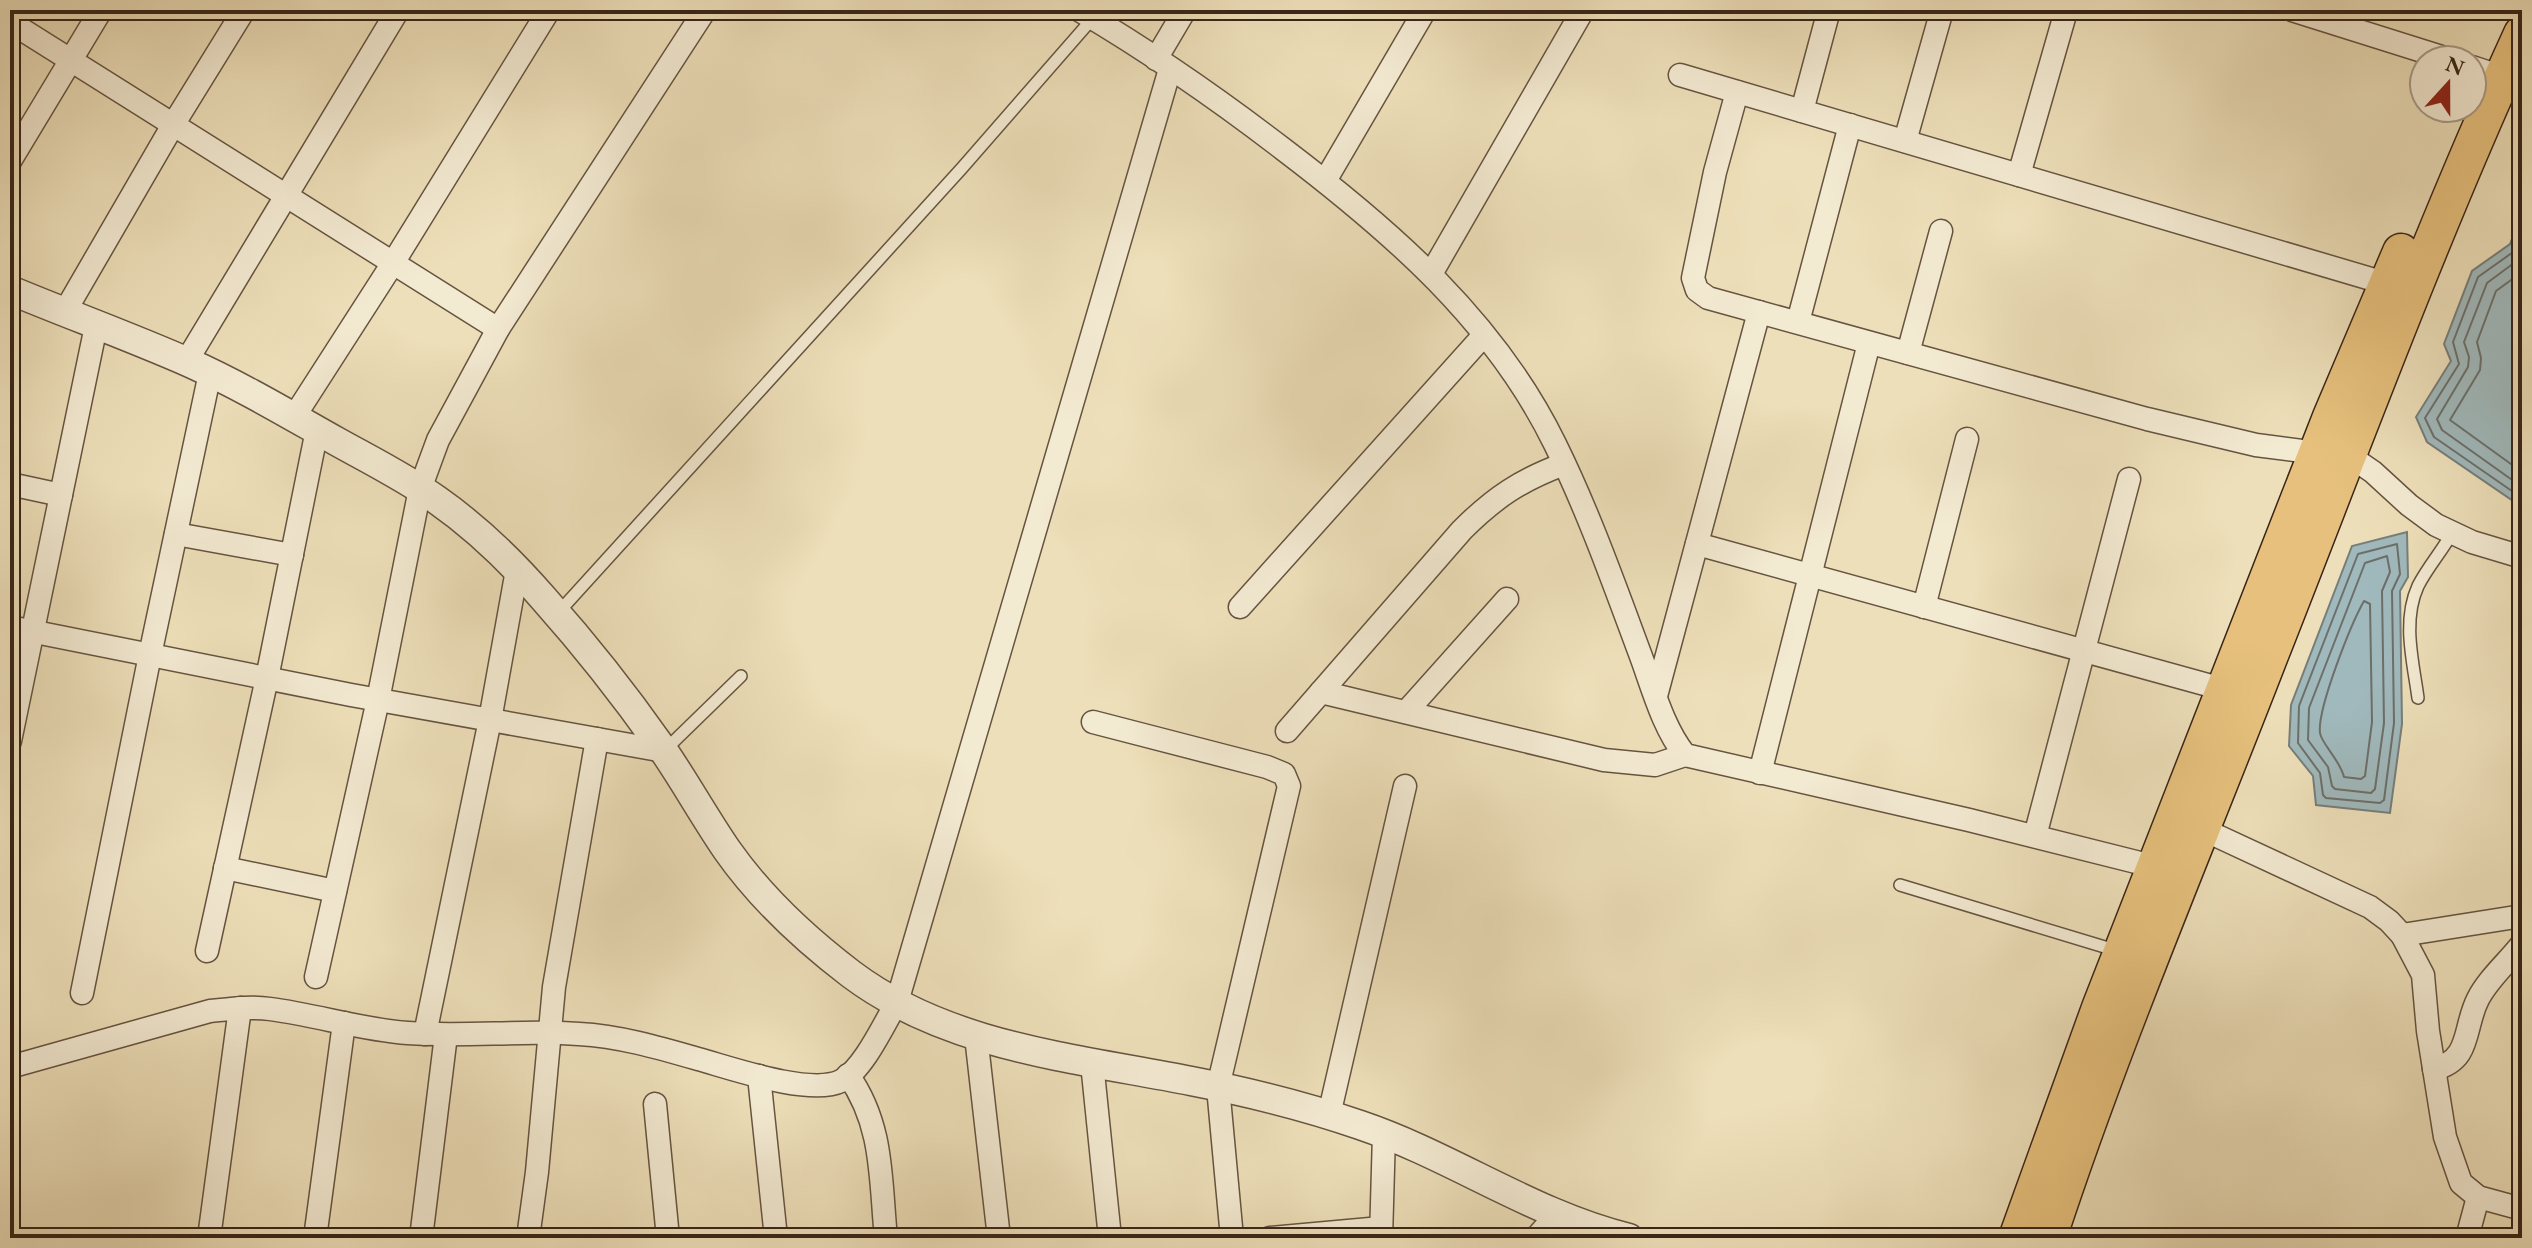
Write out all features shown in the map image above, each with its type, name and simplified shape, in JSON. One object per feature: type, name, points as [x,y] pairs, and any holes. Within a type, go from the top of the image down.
[{"type":"main road","points":[[2488,47],[2507,10]]},
{"type":"main road","points":[[2488,61],[2522,34]]},
{"type":"main road","points":[[2017,1238],[2122,952],[2168,871],[2200,828],[2388,284],[2455,124]]},
{"type":"main road","points":[[2048,1238],[2226,690],[2329,448],[2408,300],[2460,124]]},
{"type":"street","points":[[10,161],[101,10]]},
{"type":"street","points":[[64,313],[244,10]]},
{"type":"street","points":[[82,993],[176,534],[198,367],[286,195],[398,10]]},
{"type":"street","points":[[207,951],[292,555],[305,424],[393,263],[549,10]]},
{"type":"street","points":[[316,977],[378,700],[420,489],[454,408],[498,329],[705,10]]},
{"type":"street","points":[[10,1067],[210,1011],[240,1008],[269,1009],[436,1035],[550,1033],[607,1037],[759,1076],[827,1085],[841,1081],[855,1070],[897,1002],[1163,64],[1185,10]]},
{"type":"street","points":[[1325,181],[1425,10]]},
{"type":"street","points":[[1431,274],[1583,10]]},
{"type":"street","points":[[1802,111],[1829,10]]},
{"type":"street","points":[[1905,141],[1942,10]]},
{"type":"street","points":[[2292,10],[2408,49]]},
{"type":"street","points":[[2019,175],[2066,11]]},
{"type":"street","points":[[1086,14],[1213,97],[1325,181],[1431,274],[1484,335],[1521,383],[1564,464],[1595,534],[1656,696],[1677,746],[1685,755]]},
{"type":"street","points":[[10,22],[498,329]]},
{"type":"street","points":[[1680,75],[2388,284]]},
{"type":"street","points":[[1737,92],[1715,172],[1693,278],[1697,290],[1708,298],[2147,419],[2256,445],[2329,448],[2387,484],[2423,517],[2452,533],[2499,552],[2522,557]]},
{"type":"street","points":[[1798,322],[1850,125]]},
{"type":"street","points":[[1908,353],[1941,231]]},
{"type":"street","points":[[10,290],[198,367],[420,489],[469,524],[557,614],[633,707],[728,852],[768,900],[853,975],[897,1002],[940,1024],[976,1036],[1092,1063],[1218,1087],[1329,1115],[1439,1156],[1557,1214],[1597,1230],[1629,1238]]},
{"type":"street","points":[[1656,696],[1759,312]]},
{"type":"street","points":[[10,741],[96,326]]},
{"type":"street","points":[[1240,607],[1484,335]]},
{"type":"street","points":[[1760,773],[1869,343]]},
{"type":"street","points":[[1924,607],[1967,439]]},
{"type":"street","points":[[1287,731],[1462,530],[1519,483],[1564,464]]},
{"type":"street","points":[[2035,836],[2129,479]]},
{"type":"street","points":[[10,484],[61,495]]},
{"type":"street","points":[[176,534],[292,555]]},
{"type":"street","points":[[1697,544],[2226,690]]},
{"type":"street","points":[[421,1238],[436,1035],[517,570]]},
{"type":"street","points":[[1406,712],[1507,599]]},
{"type":"street","points":[[10,627],[378,700],[664,751]]},
{"type":"street","points":[[1321,692],[1604,760],[1655,765],[1685,755],[2035,836],[2168,871]]},
{"type":"street","points":[[1093,722],[1267,767],[1284,774],[1289,786],[1218,1087],[1232,1238]]},
{"type":"street","points":[[528,1238],[560,947],[597,739]]},
{"type":"street","points":[[1329,1115],[1405,786]]},
{"type":"street","points":[[2200,828],[2370,907],[2402,935],[2423,975],[2445,1137],[2455,1171],[2461,1183],[2478,1197],[2522,1209]]},
{"type":"street","points":[[225,868],[335,891]]},
{"type":"street","points":[[2402,935],[2522,916]]},
{"type":"street","points":[[2434,1069],[2448,1066],[2460,1054],[2478,998],[2522,944]]},
{"type":"street","points":[[209,1238],[240,1008]]},
{"type":"street","points":[[315,1238],[344,1023]]},
{"type":"street","points":[[976,1036],[999,1238]]},
{"type":"street","points":[[1092,1063],[1110,1238]]},
{"type":"street","points":[[848,1075],[871,1114],[878,1146],[886,1238]]},
{"type":"street","points":[[759,1076],[776,1238]]},
{"type":"street","points":[[655,1104],[668,1238]]},
{"type":"street","points":[[1270,1238],[1381,1233],[1384,1134]]},
{"type":"street","points":[[2467,1238],[2478,1197]]},
{"type":"street","points":[[1536,1238],[1557,1214]]},
{"type":"lane","points":[[557,614],[942,191],[1086,14]]},
{"type":"lane","points":[[2418,698],[2409,636],[2412,604],[2418,587],[2452,533]]},
{"type":"lane","points":[[664,751],[741,676]]},
{"type":"lane","points":[[1900,885],[2122,952]]},
{"type":"water","points":[[2522,213],[2522,507],[2427,442],[2416,417],[2451,361],[2444,344],[2472,271],[2510,244]]},
{"type":"water","points":[[2407,532],[2408,577],[2400,591],[2402,724],[2390,813],[2316,805],[2313,776],[2289,746],[2291,705],[2352,546]]}]
